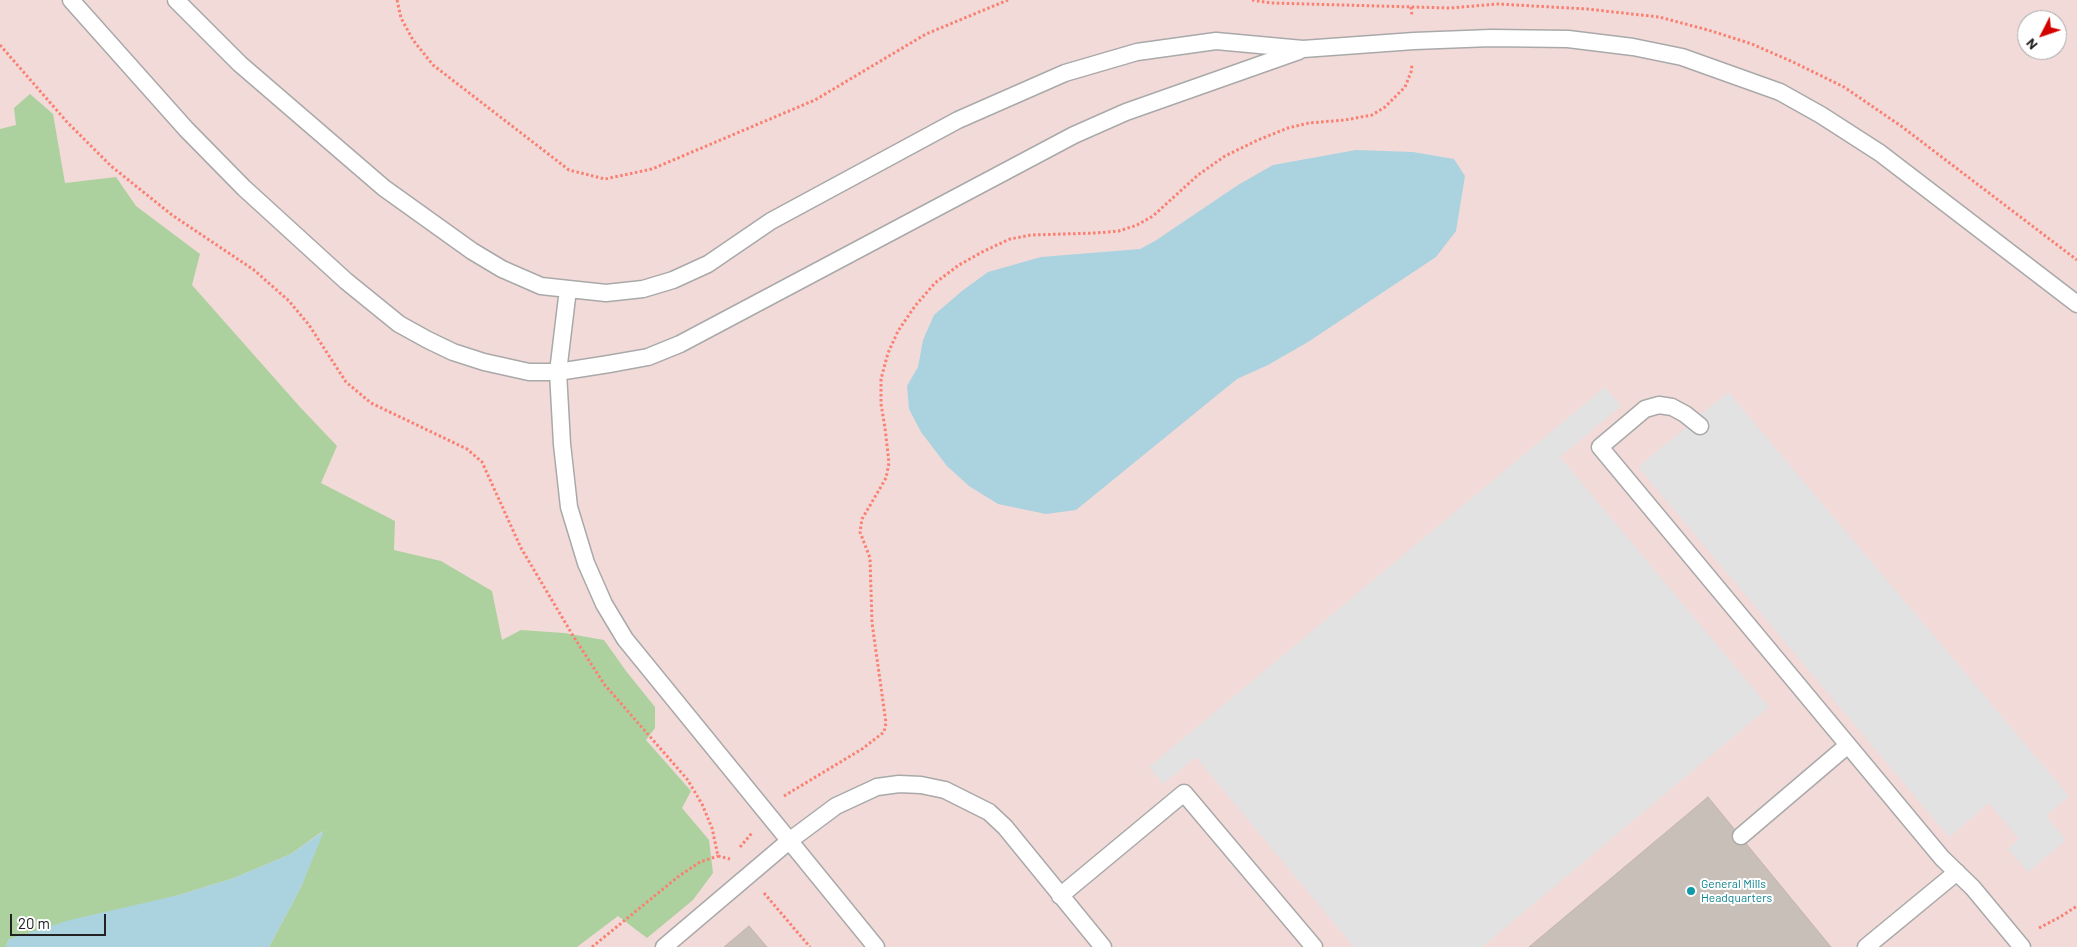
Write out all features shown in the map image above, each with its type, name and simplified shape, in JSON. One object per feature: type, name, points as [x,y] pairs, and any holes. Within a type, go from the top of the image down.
[{"type":"lane","points":[[71,0],[186,129],[244,188],[346,281],[399,324],[453,352],[484,362],[529,372],[558,372],[648,357],[680,344],[1074,135],[1126,112],[1303,49]]},
{"type":"lane","points":[[176,0],[240,64],[384,188],[472,252],[502,269],[541,286],[606,293],[643,289],[673,280],[708,264],[771,221],[958,120],[1064,73],[1137,52],[1216,40],[1303,49],[1414,41],[1491,38],[1568,39],[1633,47],[1682,57],[1780,92],[1821,115],[1880,153],[2077,304]]},
{"type":"lane","points":[[568,290],[558,372],[562,444],[570,507],[586,563],[604,604],[625,639],[876,947]]},
{"type":"lane","points":[[1700,426],[1685,414],[1672,407],[1658,405],[1645,409],[1600,447],[1942,858],[1957,872],[2022,947]]},
{"type":"lane","points":[[1741,836],[1848,745]]},
{"type":"lane","points":[[664,947],[789,841],[836,806],[877,787],[906,784],[945,790],[989,812],[1005,827],[1103,947]]},
{"type":"lane","points":[[1060,896],[1184,793],[1314,947]]},
{"type":"lane","points":[[1866,947],[1957,872]]},
{"type":"path","points":[[397,0],[401,18],[413,40],[433,65],[569,170],[606,179],[652,169],[815,100],[926,34],[1008,0]]},
{"type":"path","points":[[780,799],[862,749],[884,732],[886,723],[872,623],[870,558],[860,532],[862,519],[886,478],[888,463],[881,404],[881,379],[888,353],[898,332],[915,306],[935,284],[959,266],[984,251],[1010,239],[1031,235],[1120,231],[1137,225],[1153,216],[1198,176],[1225,156],[1258,140],[1288,128],[1309,123],[1346,120],[1372,115],[1385,107],[1405,87],[1412,72],[1414,41],[1411,7]]},
{"type":"path","points":[[0,44],[66,122],[111,166],[172,216],[254,270],[289,301],[309,325],[346,382],[371,403],[467,449],[482,462],[521,548],[604,684],[687,779],[702,804],[712,828],[718,856]]},
{"type":"path","points":[[592,947],[679,876],[700,862],[718,856],[730,859],[748,876],[810,947]]},
{"type":"shaded area","points":[[0,0],[2077,0],[2077,947],[0,947]]},
{"type":"shaded area","points":[[1605,387],[1621,406],[1560,457],[1769,707],[1482,947],[1354,947],[1196,757],[1163,784],[1149,767]]},
{"type":"shaded area","points":[[1728,392],[2069,796],[2046,816],[2066,840],[2028,872],[2008,849],[2019,839],[1989,803],[1949,837],[1638,467]]},
{"type":"green space","points":[[30,94],[53,114],[65,183],[116,177],[136,206],[200,254],[192,285],[337,446],[321,483],[395,521],[394,550],[441,561],[492,591],[502,640],[521,630],[564,633],[604,640],[655,707],[655,728],[646,740],[691,791],[682,808],[709,840],[713,873],[693,900],[647,938],[618,916],[577,947],[269,947],[301,887],[323,831],[291,854],[234,878],[179,895],[9,939],[6,947],[0,947],[0,129],[16,125],[14,108]]},
{"type":"water","points":[[1356,150],[1413,152],[1454,159],[1465,176],[1456,231],[1436,257],[1308,342],[1268,365],[1237,379],[1076,510],[1046,514],[998,504],[969,486],[947,466],[921,432],[909,409],[907,386],[918,367],[923,340],[934,315],[988,272],[1041,257],[1140,249],[1155,241],[1238,185],[1273,165]]},
{"type":"water","points":[[324,831],[301,887],[269,947],[6,947],[9,939],[70,920],[179,895],[234,878],[291,854]]},
{"type":"building","name":"General Mills Headquarters","points":[[1708,797],[1831,947],[1529,947]]},
{"type":"building","points":[[749,926],[767,947],[724,947]]},
{"type":"place","name":"General Mills Headquarters","points":[[1691,891]]}]
